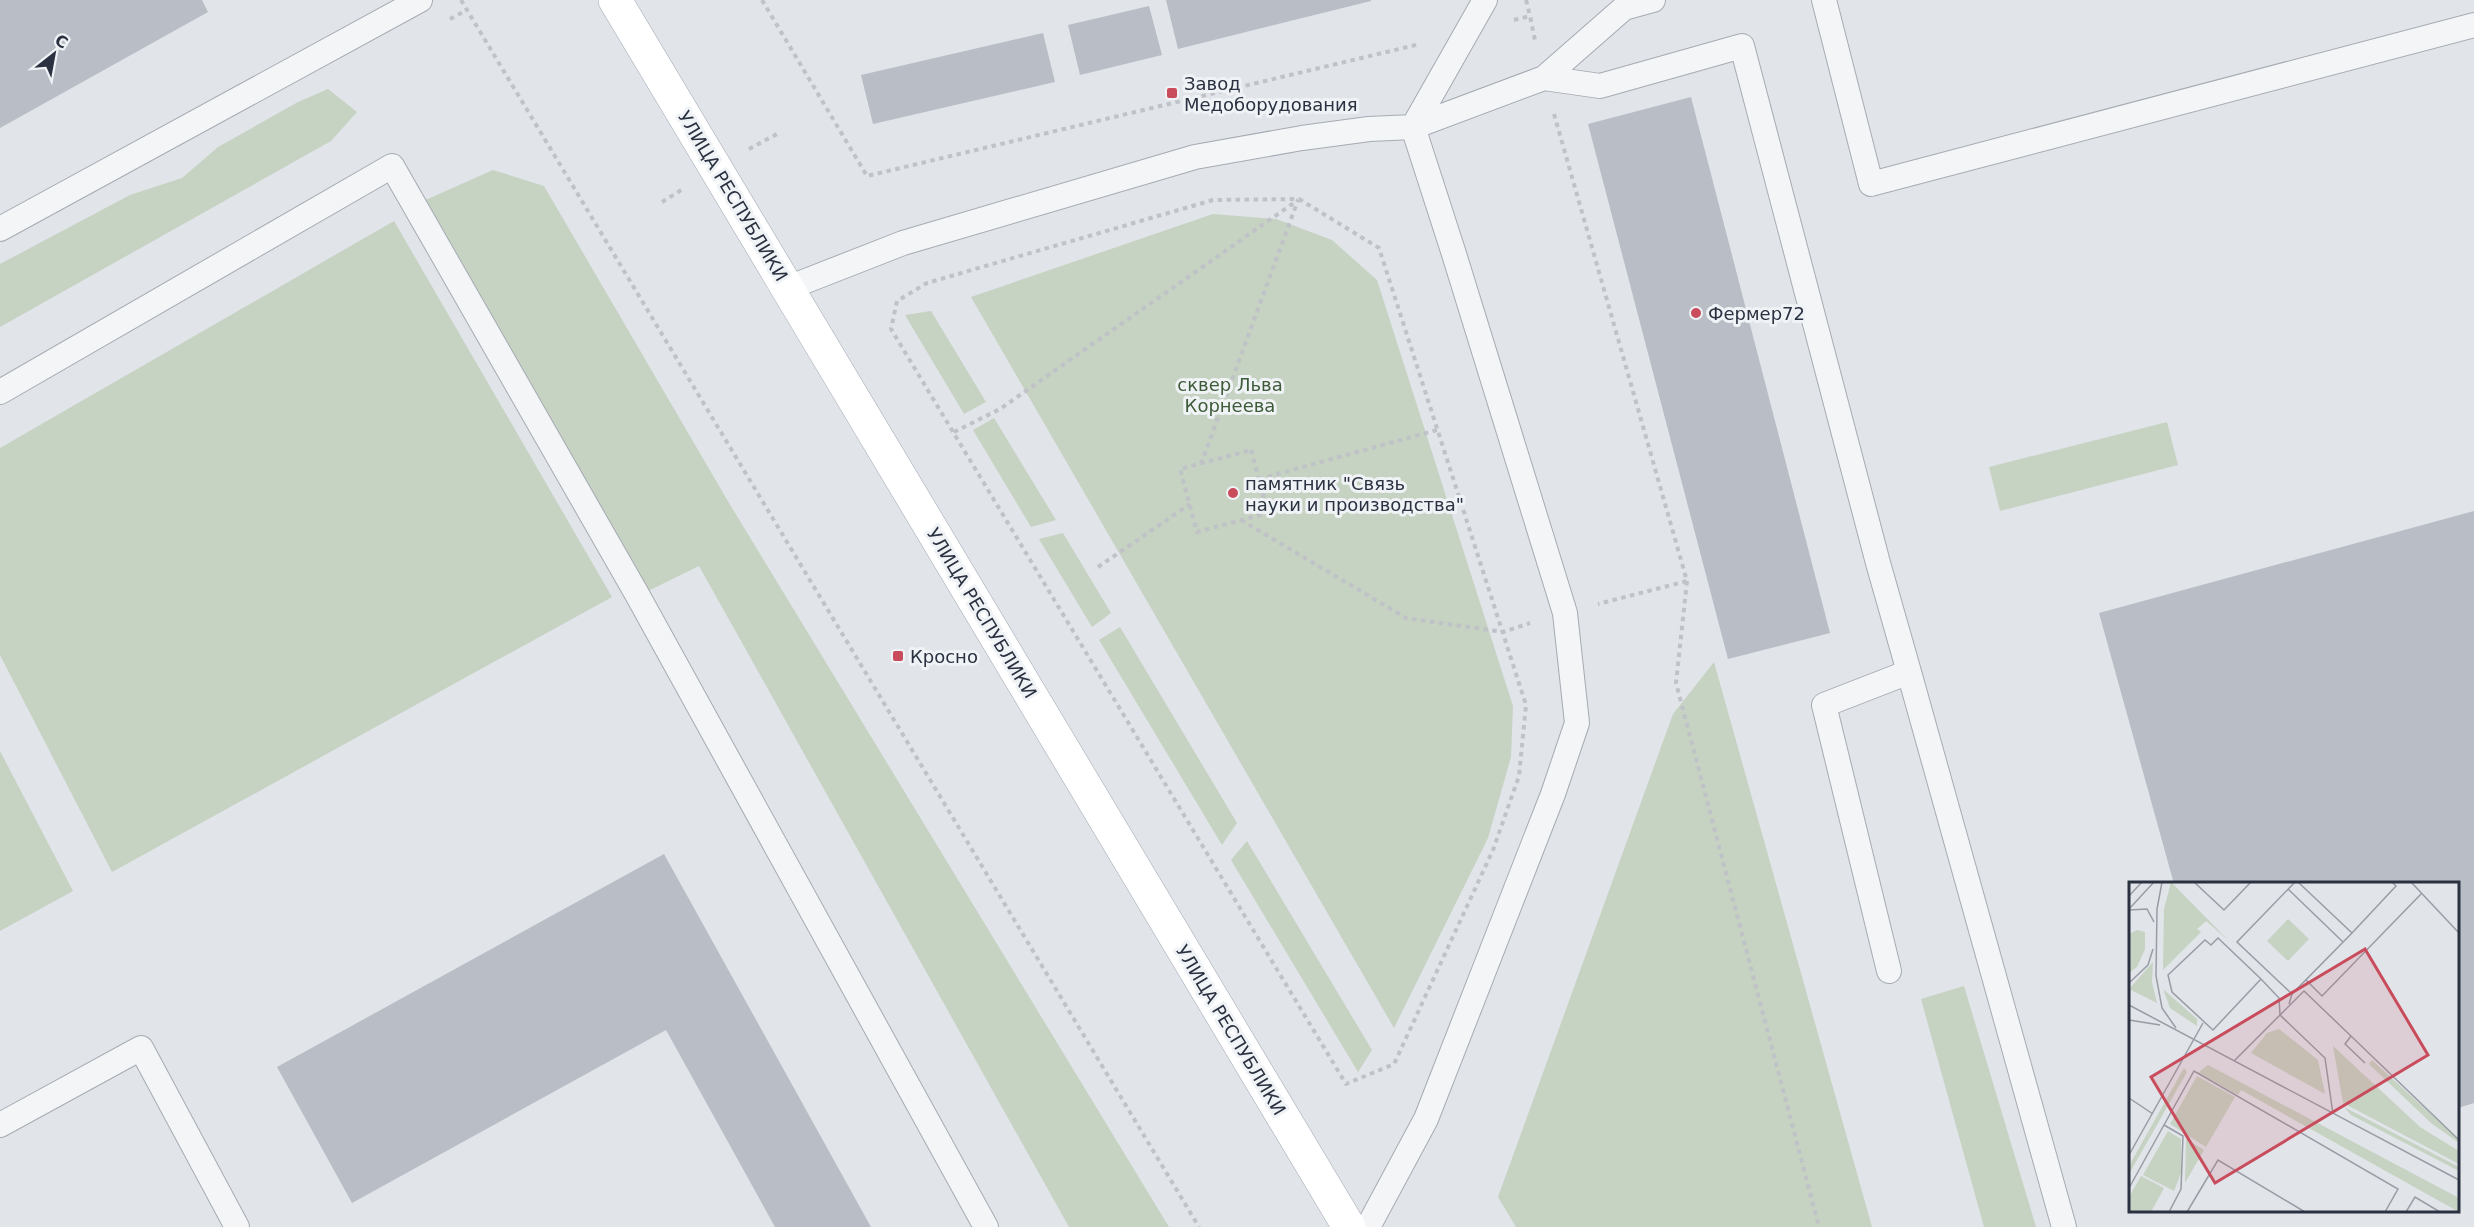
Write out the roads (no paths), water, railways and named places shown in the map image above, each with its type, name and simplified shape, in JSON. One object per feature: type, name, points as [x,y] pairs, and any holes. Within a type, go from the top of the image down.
[{"type":"main road","name":"УЛИЦА РЕСПУБЛИКИ","points":[[615,0],[1349,1227]]},
{"type":"lane","points":[[0,229],[420,0]]},
{"type":"lane","points":[[1368,1227],[1426,1119],[1553,794],[1577,723],[1564,613],[1455,254],[1413,127],[1485,0]]},
{"type":"lane","points":[[788,288],[903,243],[1195,157],[1302,138],[1369,129],[1413,127],[1544,78],[1623,4],[1653,0]]},
{"type":"lane","points":[[1824,0],[1871,184],[2474,25]]},
{"type":"lane","points":[[1544,78],[1600,86],[1742,46],[1878,563],[2064,1227]]},
{"type":"lane","points":[[0,392],[392,166],[638,596],[986,1227]]},
{"type":"lane","points":[[1889,971],[1824,705],[1909,672]]},
{"type":"lane","points":[[0,1125],[141,1048],[237,1227]]},
{"type":"place","name":"Завод Медоборудования","points":[[1172,93]]},
{"type":"place","name":"Фермер72","points":[[1696,313]]},
{"type":"place","name":"памятник \"Связь науки и производства\"","points":[[1233,493]]},
{"type":"place","name":"Кросно","points":[[898,656]]},
{"type":"park label","name":"сквер Льва Корнеева","points":[[1230,394]]}]
